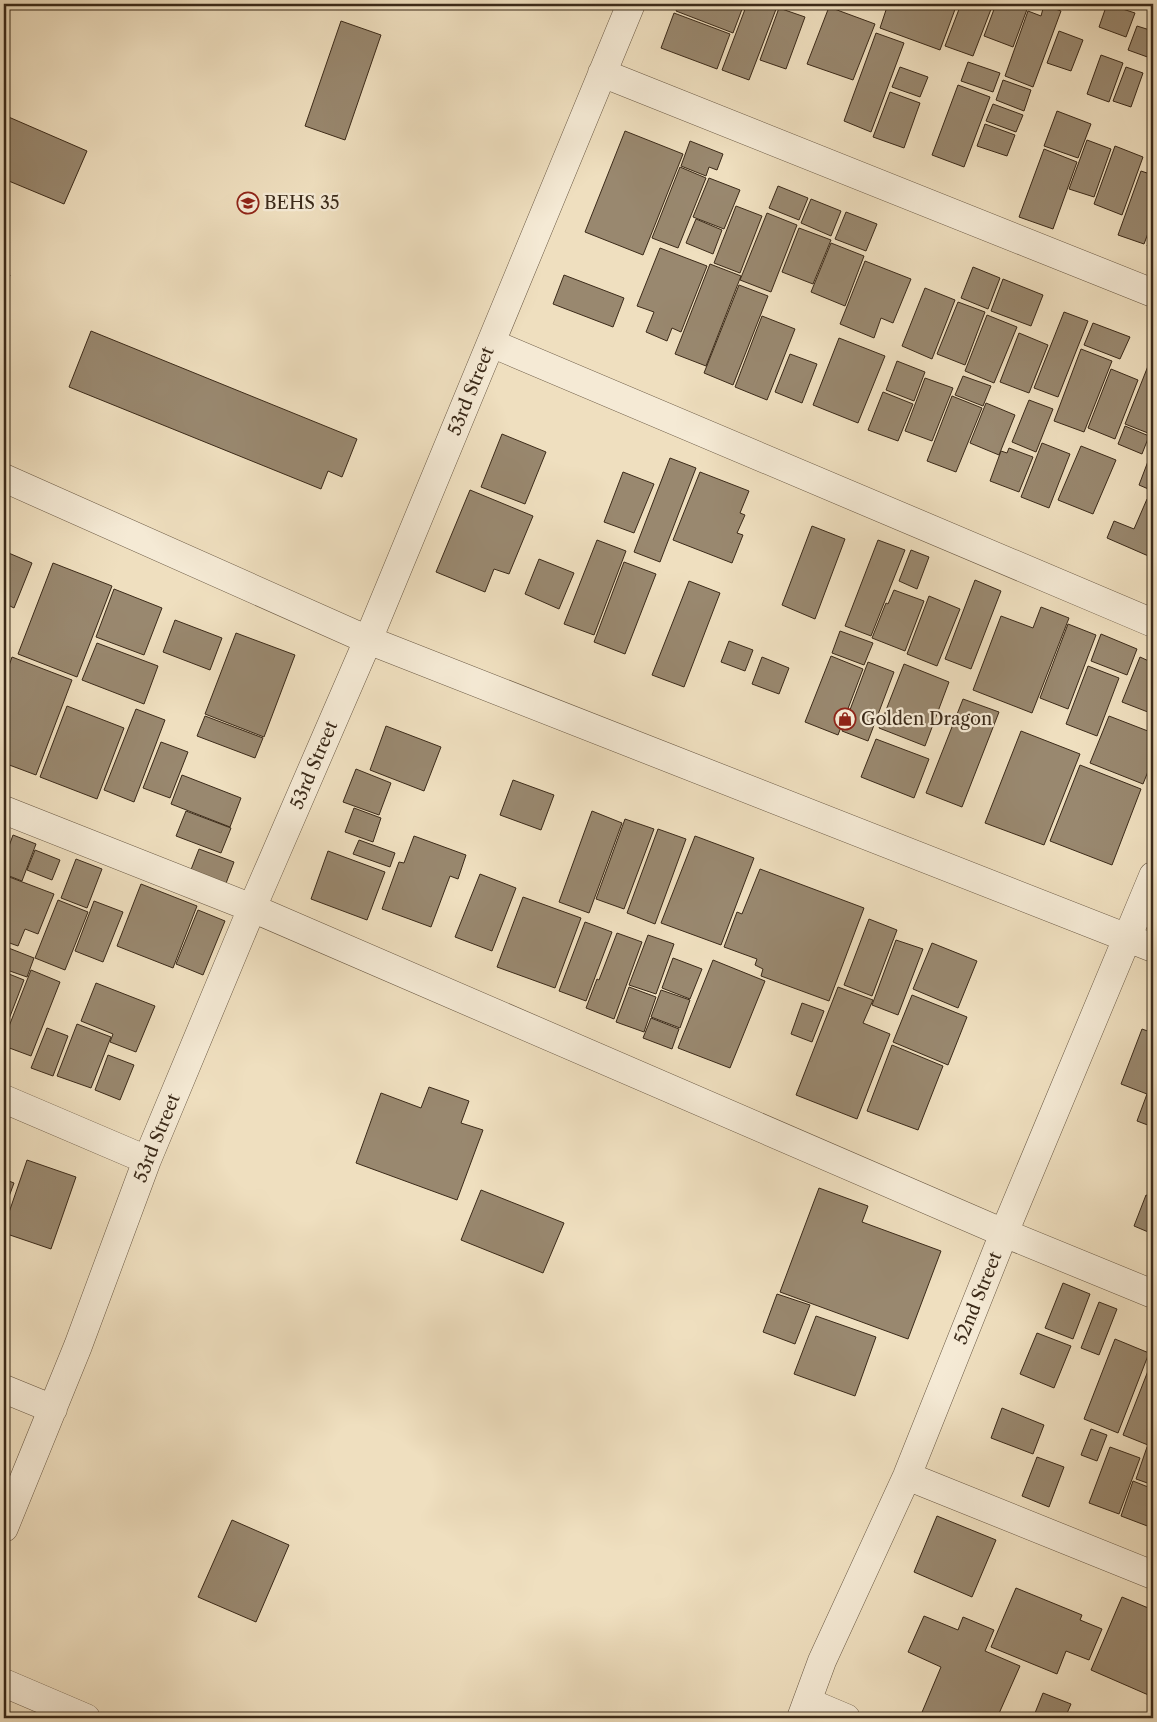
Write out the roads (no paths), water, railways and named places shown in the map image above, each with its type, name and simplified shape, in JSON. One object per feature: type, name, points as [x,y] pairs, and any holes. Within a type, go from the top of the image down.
[{"type":"street","name":"53rd Street","points":[[4,1528],[78,1346],[147,1160],[252,908],[368,640],[631,4]]},
{"type":"street","points":[[602,73],[1153,293]]},
{"type":"street","points":[[491,343],[1153,623]]},
{"type":"street","points":[[4,478],[368,640],[1153,948]]},
{"type":"street","points":[[4,810],[252,908],[1004,1233],[1153,1294]]},
{"type":"street","name":"52nd Street","points":[[804,1710],[822,1661],[907,1476],[1004,1233],[1153,876]]},
{"type":"street","points":[[4,1099],[147,1160]]},
{"type":"street","points":[[4,1389],[53,1409]]},
{"type":"street","points":[[907,1476],[1153,1575]]},
{"type":"street","points":[[4,1683],[86,1718]]},
{"type":"street","points":[[804,1710],[846,1718]]},
{"type":"place","name":"BEHS 35","points":[[248,203]]},
{"type":"place","name":"Golden Dragon","points":[[845,719]]}]
